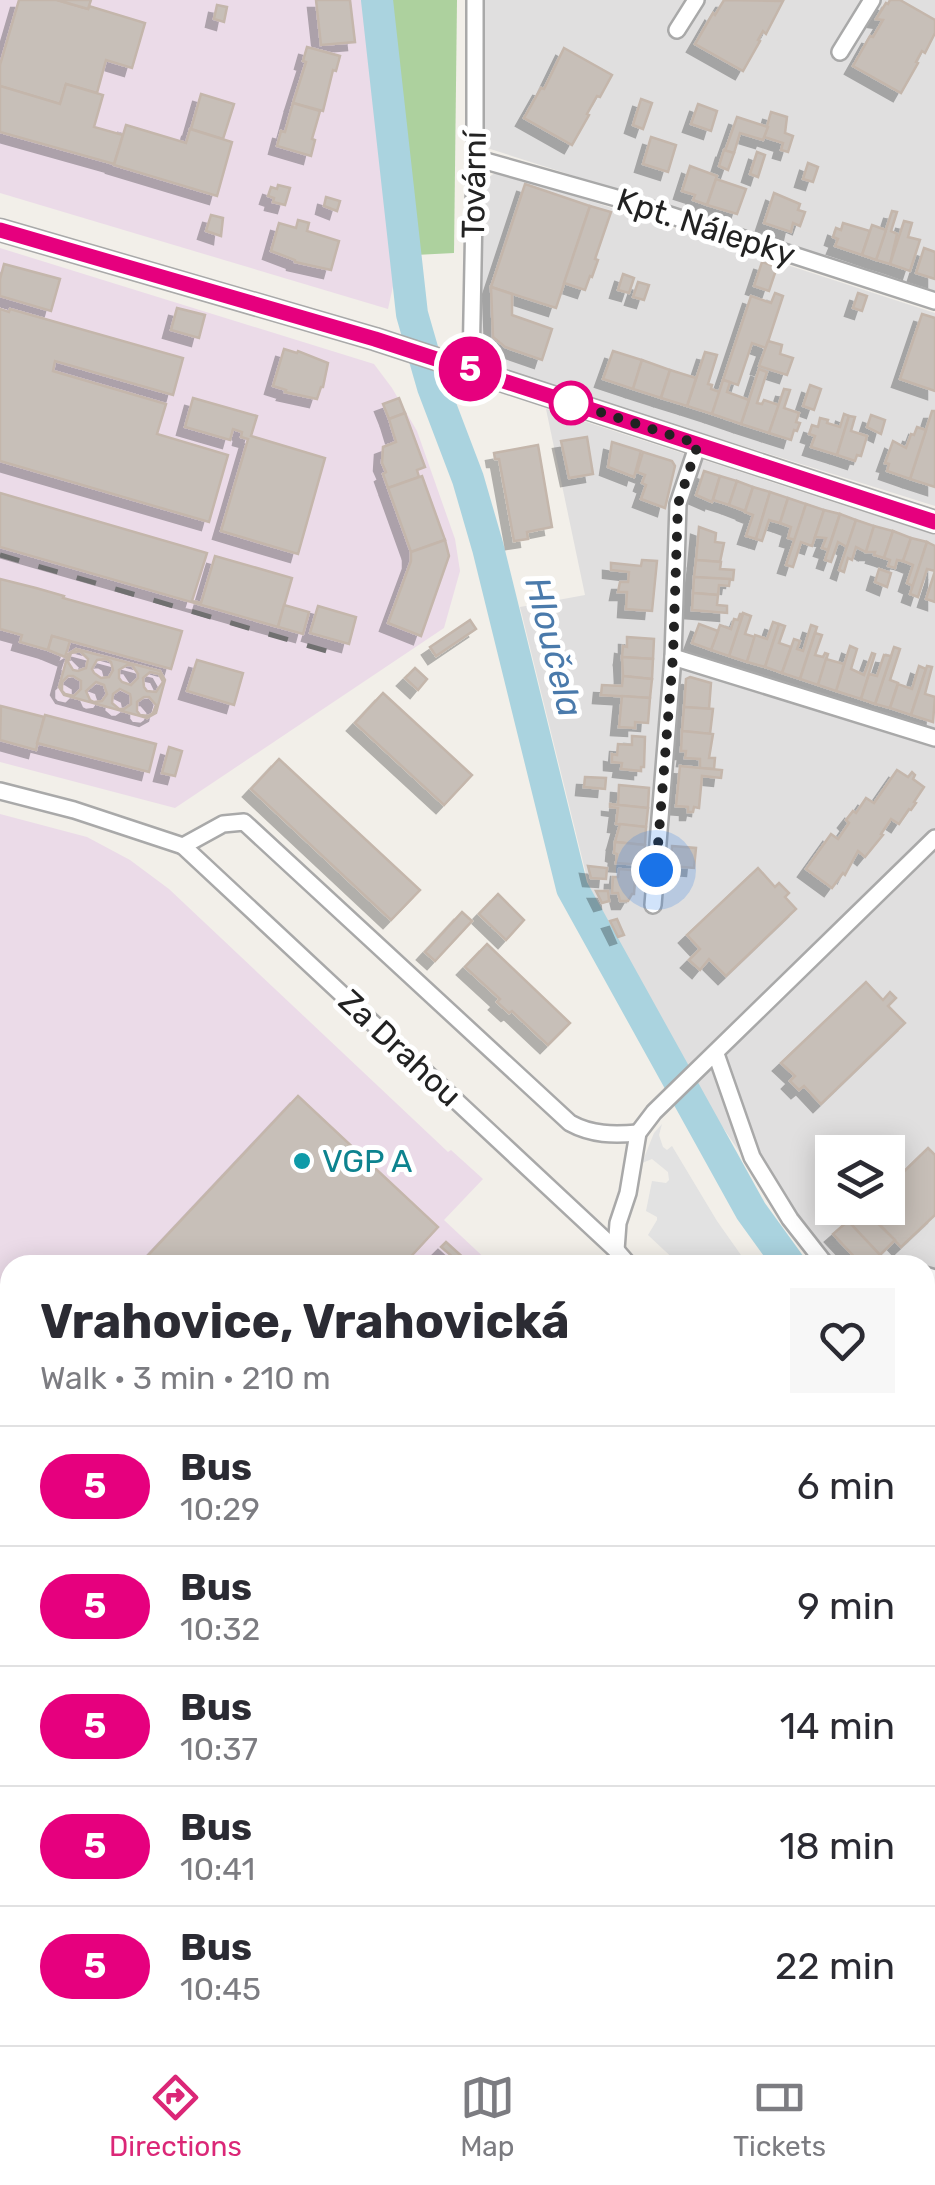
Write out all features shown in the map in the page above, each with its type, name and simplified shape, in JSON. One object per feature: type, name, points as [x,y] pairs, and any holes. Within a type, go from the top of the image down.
[{"type":"street","name":"Tovární","points":[[471,369],[475,0]]},
{"type":"street","points":[[677,30],[696,0]]},
{"type":"street","points":[[840,52],[872,0]]},
{"type":"street","name":"Kpt. Nálepky","points":[[475,158],[620,199],[935,301]]},
{"type":"street","points":[[0,230],[444,360],[935,522]]},
{"type":"street","points":[[653,905],[673,656],[678,504],[698,444]]},
{"type":"street","points":[[673,656],[935,738]]},
{"type":"street","name":"Za Drahou","points":[[0,791],[184,846],[620,1255]]},
{"type":"street","name":"Za Drahou","points":[[184,846],[223,824],[244,822],[570,1122],[588,1132],[638,1134]]},
{"type":"street","points":[[616,1250],[618,1223],[638,1134],[654,1112],[935,838]]},
{"type":"street","points":[[716,1054],[752,1157],[790,1219],[818,1255]]},
{"type":"shaded area","points":[[0,0],[365,0],[397,268],[388,309],[0,193]]},
{"type":"shaded area","points":[[485,0],[935,0],[935,291],[484,147]]},
{"type":"shaded area","points":[[498,171],[935,313],[935,506],[491,367],[481,357],[483,181]]},
{"type":"shaded area","points":[[0,248],[374,364],[417,431],[455,539],[460,571],[444,628],[175,808],[0,762]]},
{"type":"shaded area","points":[[546,409],[935,535],[935,1255],[809,1255],[703,1098],[589,886],[520,607],[585,595]]},
{"type":"shaded area","points":[[0,814],[87,837],[130,860],[169,889],[448,1152],[451,1150],[483,1179],[444,1220],[481,1255],[0,1255]]},
{"type":"shaded area","points":[[662,1124],[659,1135],[663,1147],[667,1150],[672,1146],[741,1255],[669,1255],[648,1235],[657,1220],[646,1211],[652,1181],[669,1180],[668,1172],[652,1159],[642,1163],[654,1133]]},
{"type":"green space","points":[[365,0],[457,0],[454,253],[396,256]]},
{"type":"building","points":[[19,0],[57,0],[145,23],[132,68],[106,60],[97,93],[66,84],[60,104],[0,86],[0,65]]},
{"type":"building","points":[[57,0],[91,0],[88,9]]},
{"type":"building","points":[[316,0],[350,0],[355,42],[321,45]]},
{"type":"building","points":[[724,0],[783,1],[743,71],[695,44]]},
{"type":"building","points":[[890,0],[900,0],[935,20],[935,33],[901,93],[853,66],[883,20],[876,19]]},
{"type":"building","points":[[217,5],[227,7],[224,22],[214,19]]},
{"type":"building","points":[[307,47],[340,56],[323,111],[293,103]]},
{"type":"building","points":[[564,48],[612,75],[572,145],[524,118]]},
{"type":"building","points":[[66,84],[103,95],[94,127],[123,135],[114,164],[0,132],[0,86],[60,104]]},
{"type":"building","points":[[201,94],[234,104],[223,139],[191,129]]},
{"type":"building","points":[[641,99],[652,103],[643,129],[633,125]]},
{"type":"building","points":[[293,103],[320,111],[311,156],[277,146]]},
{"type":"building","points":[[698,104],[717,111],[711,131],[691,124]]},
{"type":"building","points":[[771,112],[787,117],[785,133],[793,136],[788,152],[781,150],[783,143],[764,137]]},
{"type":"building","points":[[737,117],[768,127],[763,140],[740,133],[734,153],[725,151]]},
{"type":"building","points":[[126,125],[186,143],[190,129],[232,142],[217,196],[114,165]]},
{"type":"building","points":[[651,137],[676,145],[668,172],[643,164]]},
{"type":"building","points":[[724,150],[734,153],[728,170],[719,166]]},
{"type":"building","points":[[757,152],[765,155],[758,177],[750,174]]},
{"type":"building","points":[[808,163],[818,167],[813,182],[803,179]]},
{"type":"building","points":[[690,166],[717,176],[707,205],[682,191]]},
{"type":"building","points":[[716,179],[746,189],[737,214],[707,205]]},
{"type":"building","points":[[525,184],[590,206],[556,308],[491,287]]},
{"type":"building","points":[[278,185],[290,188],[285,205],[268,196],[271,187],[277,189]]},
{"type":"building","points":[[774,193],[800,204],[798,210],[805,212],[800,226],[793,223],[791,232],[764,223]]},
{"type":"building","points":[[326,197],[340,201],[337,211],[324,206]]},
{"type":"building","points":[[590,206],[611,212],[585,290],[564,283]]},
{"type":"building","points":[[892,211],[897,212],[891,231],[897,234],[890,264],[876,260]]},
{"type":"building","points":[[211,215],[223,218],[221,236],[206,231]]},
{"type":"building","points":[[298,220],[309,223],[307,231],[339,241],[331,270],[295,262],[271,251],[279,223],[296,228]]},
{"type":"building","points":[[904,221],[912,223],[908,237],[920,240],[910,271],[890,264]]},
{"type":"building","points":[[843,223],[870,231],[862,255],[835,246],[836,228],[841,230]]},
{"type":"building","points":[[872,225],[886,230],[876,260],[862,255]]},
{"type":"building","points":[[924,248],[935,252],[935,279],[916,273]]},
{"type":"building","points":[[762,262],[777,267],[769,291],[754,286]]},
{"type":"building","points":[[4,264],[60,279],[51,311],[0,296]]},
{"type":"building","points":[[623,274],[634,278],[629,293],[618,290]]},
{"type":"building","points":[[638,282],[649,285],[644,300],[633,297]]},
{"type":"building","points":[[491,287],[512,294],[512,315],[552,329],[542,360],[505,347],[493,337]]},
{"type":"building","points":[[775,293],[783,296],[766,348],[752,343],[738,385],[723,380],[751,296],[771,303]]},
{"type":"building","points":[[858,293],[867,296],[862,311],[853,308]]},
{"type":"building","points":[[177,308],[205,315],[199,338],[171,330]]},
{"type":"building","points":[[0,309],[183,358],[173,395],[55,361],[53,371],[166,404],[157,434],[228,455],[209,522],[0,461]]},
{"type":"building","points":[[922,314],[935,318],[935,391],[900,379]]},
{"type":"building","points":[[768,341],[782,345],[780,354],[793,358],[787,375],[759,366]]},
{"type":"building","points":[[284,349],[328,363],[317,399],[273,386]]},
{"type":"building","points":[[613,351],[642,360],[633,389],[603,379]]},
{"type":"building","points":[[705,352],[717,355],[708,384],[720,392],[712,414],[687,406]]},
{"type":"building","points":[[642,360],[670,370],[661,398],[633,389]]},
{"type":"building","points":[[759,369],[767,372],[757,403],[764,400],[779,405],[769,433],[741,424]]},
{"type":"building","points":[[670,370],[696,378],[687,406],[661,398]]},
{"type":"building","points":[[723,380],[730,382],[727,392],[749,400],[741,424],[712,414]]},
{"type":"building","points":[[810,385],[821,389],[814,410],[803,406]]},
{"type":"building","points":[[784,389],[790,390],[784,408],[799,413],[796,422],[800,423],[791,440],[769,433]]},
{"type":"building","points":[[193,398],[257,416],[251,436],[325,458],[298,554],[221,531],[248,439],[233,429],[230,440],[185,427]]},
{"type":"building","points":[[399,398],[405,413],[389,419],[383,404]]},
{"type":"building","points":[[935,411],[935,487],[910,479]]},
{"type":"building","points":[[405,413],[425,467],[417,470],[419,477],[388,488],[383,474],[383,447],[396,442],[389,419]]},
{"type":"building","points":[[844,414],[849,416],[837,455],[811,447],[815,436],[809,434],[812,425],[818,427],[820,418],[840,427]]},
{"type":"building","points":[[871,415],[885,420],[881,434],[867,427]]},
{"type":"building","points":[[849,416],[855,417],[851,431],[867,436],[861,456],[857,455],[855,461],[837,455]]},
{"type":"building","points":[[917,427],[926,430],[910,479],[887,471],[889,464],[885,463],[893,441],[906,448]]},
{"type":"building","points":[[587,437],[593,474],[569,478],[561,441]]},
{"type":"building","points":[[612,442],[641,451],[634,477],[608,467]]},
{"type":"building","points":[[538,445],[552,527],[527,532],[528,539],[514,541],[499,459],[495,459],[494,453]]},
{"type":"building","points":[[643,452],[672,461],[675,466],[665,508],[641,499],[645,475],[637,472]]},
{"type":"building","points":[[704,471],[720,476],[712,502],[696,495]]},
{"type":"building","points":[[422,476],[445,540],[411,552],[388,488]]},
{"type":"building","points":[[720,476],[737,481],[729,505],[713,500]]},
{"type":"building","points":[[737,481],[753,487],[745,511],[729,505]]},
{"type":"building","points":[[753,487],[770,492],[756,539],[746,536],[753,515],[745,512]]},
{"type":"building","points":[[770,492],[788,498],[780,523],[769,520],[762,541],[756,539]]},
{"type":"building","points":[[0,493],[207,553],[192,601],[201,603],[215,556],[292,578],[278,627],[0,547]]},
{"type":"building","points":[[788,498],[806,504],[795,540],[788,538],[791,527],[780,523]]},
{"type":"building","points":[[806,504],[824,510],[812,546],[801,542],[793,567],[786,565]]},
{"type":"building","points":[[824,510],[840,514],[828,550],[822,548],[826,538],[815,537]]},
{"type":"building","points":[[840,514],[856,520],[847,547],[838,542],[831,562],[825,560]]},
{"type":"building","points":[[856,520],[874,526],[866,552],[856,547],[844,572],[839,570]]},
{"type":"building","points":[[874,526],[893,531],[884,558],[866,552]]},
{"type":"building","points":[[699,527],[716,533],[715,542],[724,543],[720,562],[696,560]]},
{"type":"building","points":[[893,531],[911,538],[903,561],[897,560],[895,568],[888,566],[890,560],[884,558]]},
{"type":"building","points":[[911,538],[927,542],[913,586],[907,583],[913,565],[903,561]]},
{"type":"building","points":[[445,540],[449,556],[421,636],[388,623],[411,552]]},
{"type":"building","points":[[927,542],[935,546],[935,571],[927,569],[918,597],[910,594]]},
{"type":"building","points":[[642,560],[657,561],[652,611],[626,609],[627,592],[618,592],[620,582],[628,582],[629,572],[611,570],[611,563],[641,566]]},
{"type":"building","points":[[696,560],[721,562],[720,569],[734,570],[733,580],[694,577]]},
{"type":"building","points":[[879,569],[891,573],[887,587],[875,582]]},
{"type":"building","points":[[935,571],[935,602],[926,599]]},
{"type":"building","points":[[694,577],[730,579],[729,586],[719,585],[718,595],[693,593]]},
{"type":"building","points":[[0,579],[182,631],[171,669],[52,636],[48,650],[20,642],[22,635],[0,629]]},
{"type":"building","points":[[693,593],[718,595],[717,605],[727,606],[727,613],[692,610]]},
{"type":"building","points":[[284,605],[309,612],[303,634],[278,627]]},
{"type":"building","points":[[318,606],[356,617],[349,644],[310,633]]},
{"type":"building","points":[[743,613],[751,616],[745,634],[755,637],[747,662],[729,656]]},
{"type":"building","points":[[740,614],[729,656],[711,650],[720,625],[731,629]]},
{"type":"building","points":[[470,620],[476,629],[436,656],[430,647]]},
{"type":"building","points":[[773,622],[779,624],[765,667],[747,662],[755,635],[767,639]]},
{"type":"building","points":[[699,624],[718,631],[711,650],[692,643]]},
{"type":"building","points":[[779,624],[785,626],[779,643],[791,647],[782,673],[765,667]]},
{"type":"building","points":[[811,625],[817,627],[800,679],[782,673],[794,639],[800,641],[797,649],[803,651]]},
{"type":"building","points":[[815,633],[822,635],[815,655],[828,654],[818,685],[800,679]]},
{"type":"building","points":[[52,636],[70,641],[65,657],[48,650]]},
{"type":"building","points":[[627,637],[654,639],[653,659],[622,657]]},
{"type":"building","points":[[850,646],[857,649],[851,669],[864,675],[872,653],[875,654],[861,699],[836,691]]},
{"type":"building","points":[[894,647],[900,649],[890,680],[898,683],[890,708],[875,704]]},
{"type":"building","points":[[76,649],[160,671],[165,680],[156,713],[147,718],[64,695],[59,687],[68,654]],"holes":[[[80,651],[88,659],[86,668],[78,671],[68,662],[71,653]],[[106,659],[113,670],[109,677],[101,678],[92,669],[97,660]],[[127,665],[132,665],[138,674],[131,685],[119,678],[119,670]],[[150,672],[159,674],[163,682],[156,692],[144,687],[143,678]],[[68,676],[81,681],[81,689],[74,696],[62,691],[62,682]],[[96,682],[104,685],[107,694],[102,701],[90,700],[86,691]],[[120,689],[130,694],[131,704],[124,709],[112,703],[113,694]],[[144,697],[156,705],[149,716],[137,711],[137,702]]]},
{"type":"building","points":[[884,655],[891,656],[875,704],[861,699],[869,674],[877,676]]},
{"type":"building","points":[[622,657],[653,659],[652,679],[623,676]]},
{"type":"building","points":[[826,659],[844,664],[836,691],[818,685]]},
{"type":"building","points":[[197,660],[243,673],[234,705],[187,691]]},
{"type":"building","points":[[919,666],[926,669],[911,715],[890,708],[898,684],[912,689]]},
{"type":"building","points":[[927,666],[932,667],[925,694],[935,697],[933,722],[911,715]]},
{"type":"building","points":[[415,668],[427,679],[418,690],[405,678]]},
{"type":"building","points":[[623,676],[652,679],[650,698],[601,695],[602,685],[622,686]]},
{"type":"building","points":[[686,679],[711,683],[709,709],[684,707]]},
{"type":"building","points":[[383,693],[472,775],[444,805],[355,723]]},
{"type":"building","points":[[622,696],[650,698],[648,723],[635,722],[635,728],[619,727]]},
{"type":"building","points":[[1,706],[44,717],[36,750],[0,740]]},
{"type":"building","points":[[684,707],[713,709],[710,734],[682,731]]},
{"type":"building","points":[[45,715],[156,744],[149,772],[37,743]]},
{"type":"building","points":[[682,731],[713,734],[709,758],[715,758],[714,769],[700,768],[700,759],[685,758],[686,751],[681,751]]},
{"type":"building","points":[[632,736],[645,737],[641,771],[621,769],[622,763],[612,762],[618,744],[632,745]]},
{"type":"building","points":[[169,747],[182,751],[175,776],[162,773]]},
{"type":"building","points":[[279,759],[420,890],[391,920],[251,789]]},
{"type":"building","points":[[680,766],[722,770],[721,778],[702,776],[699,808],[694,807],[693,812],[688,812],[688,807],[676,806]]},
{"type":"building","points":[[897,770],[908,777],[912,772],[913,779],[924,787],[916,803],[899,824],[891,819],[865,857],[858,851],[845,875],[832,888],[806,869],[831,834],[838,839],[849,823],[846,820],[866,798],[874,803]]},
{"type":"building","points":[[585,777],[606,778],[605,789],[584,787]]},
{"type":"building","points":[[619,785],[649,788],[648,808],[618,805]]},
{"type":"building","points":[[610,804],[648,808],[646,827],[616,824],[618,808]]},
{"type":"building","points":[[620,824],[646,827],[645,845],[615,842]]},
{"type":"building","points":[[615,842],[645,845],[643,865],[616,863]]},
{"type":"building","points":[[672,846],[696,848],[694,868],[671,866]]},
{"type":"building","points":[[588,866],[607,868],[606,879],[591,878]]},
{"type":"building","points":[[758,868],[775,887],[779,883],[789,893],[785,897],[796,909],[726,976],[709,959],[700,970],[689,960],[700,949],[687,935]]},
{"type":"building","points":[[619,869],[643,871],[642,880],[635,880],[634,894],[628,901],[620,901],[618,893],[612,893],[613,877],[618,877]]},
{"type":"building","points":[[596,891],[608,891],[609,901],[602,903]]},
{"type":"building","points":[[498,894],[524,920],[506,940],[479,914]]},
{"type":"building","points":[[462,912],[472,921],[435,961],[425,952]]},
{"type":"building","points":[[617,919],[624,935],[618,937],[610,921]]},
{"type":"building","points":[[487,944],[570,1023],[548,1045],[497,1002],[500,999],[465,967]]},
{"type":"building","points":[[866,982],[883,1000],[890,992],[896,998],[888,1006],[905,1023],[821,1104],[804,1086],[799,1090],[790,1081],[795,1076],[781,1063]]},
{"type":"building","name":"VGP A","points":[[298,1096],[438,1227],[412,1255],[148,1255]]},
{"type":"building","points":[[928,1148],[935,1155],[935,1215],[901,1247],[880,1225],[905,1225],[905,1170]]},
{"type":"building","points":[[843,1225],[852,1225],[880,1255],[853,1255],[833,1234]]},
{"type":"building","points":[[852,1225],[880,1225],[895,1240],[880,1255]]},
{"type":"building","points":[[446,1242],[460,1255],[450,1255],[441,1247]]},
{"type":"waterway","name":"Hloučela","points":[[377,0],[412,314],[488,548],[572,888],[751,1211],[783,1255]]},
{"type":"railway","points":[[0,555],[340,655]]},
{"type":"bus line","name":"5","points":[[0,230],[375,339],[935,522]]},
{"type":"place","name":"VGP A","points":[[302,1161]]},
{"type":"route","points":[[571,403],[698,444],[678,504],[673,656],[656,870]]}]
